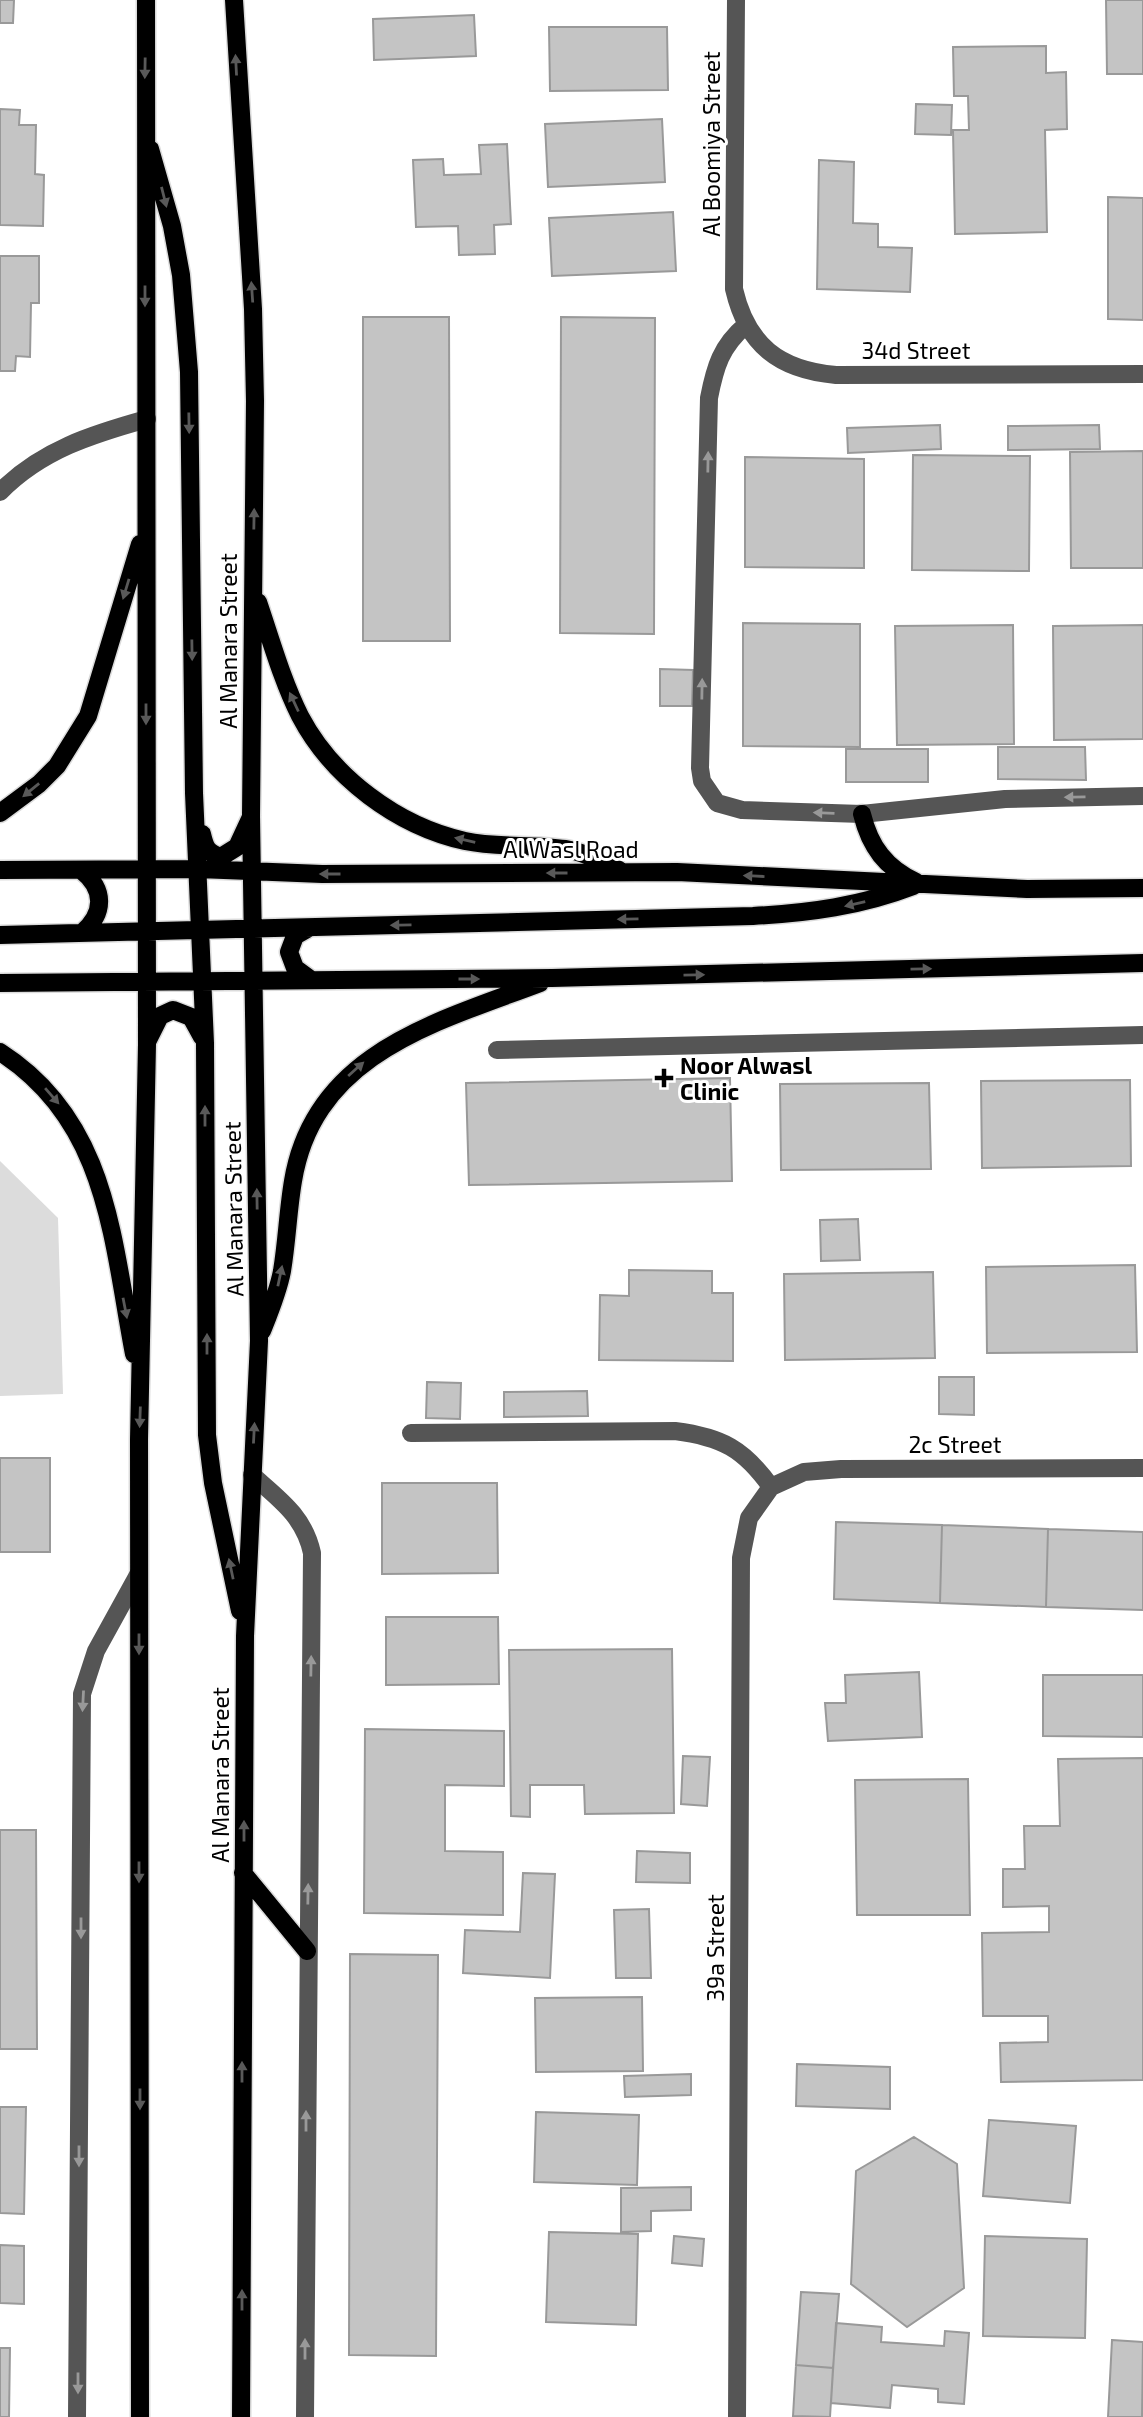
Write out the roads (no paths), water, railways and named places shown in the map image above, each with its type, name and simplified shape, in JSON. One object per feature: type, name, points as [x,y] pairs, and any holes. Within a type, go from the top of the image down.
[{"type":"main road","points":[[140,2417],[139,1573],[146,1044],[146,0]]},
{"type":"main road","name":"Al Manara Street","points":[[234,0],[253,309],[251,816],[259,1341],[245,1636],[241,2417]]},
{"type":"main road","points":[[144,132],[172,226],[186,323],[194,793],[205,1043],[207,1435],[213,1483],[245,1636]]},
{"type":"main road","points":[[0,813],[39,784],[57,766],[88,716],[146,524]]},
{"type":"main road","points":[[253,587],[288,690],[302,718],[318,744],[365,793],[396,813],[429,829],[464,841],[566,849],[626,873]]},
{"type":"main road","points":[[862,814],[867,833],[887,865],[920,884]]},
{"type":"main road","points":[[197,817],[205,848],[221,857],[230,854],[237,847],[251,816]]},
{"type":"main road","name":"Al Wasl Road","points":[[0,870],[198,869],[322,874],[677,872],[1027,889],[1143,888]]},
{"type":"main road","points":[[81,870],[93,880],[100,894],[100,909],[94,923],[82,933]]},
{"type":"main road","points":[[0,934],[254,930],[795,914],[879,899],[920,884]]},
{"type":"main road","points":[[309,928],[295,936],[289,952],[295,968],[310,979]]},
{"type":"main road","points":[[0,983],[552,978],[1143,963]]},
{"type":"main road","points":[[259,1341],[282,1271],[293,1178],[302,1148],[332,1093],[352,1072],[395,1041],[552,978]]},
{"type":"main road","points":[[146,1044],[156,1021],[166,1012],[173,1010],[191,1017],[205,1043]]},
{"type":"main road","points":[[0,1052],[22,1066],[49,1091],[74,1125],[97,1173],[141,1386]]},
{"type":"main road","points":[[243,1873],[307,1951]]},
{"type":"street","name":"Al Boomiya Street","points":[[734,289],[736,0]]},
{"type":"street","name":"34d Street","points":[[734,289],[746,326],[762,347],[784,363],[810,372],[1143,374]]},
{"type":"street","points":[[746,326],[730,339],[720,355],[709,398],[702,781],[707,794],[729,809],[862,814],[1005,799],[1143,796]]},
{"type":"street","points":[[0,492],[26,470],[67,445],[90,435],[147,419]]},
{"type":"street","points":[[497,1050],[1143,1035]]},
{"type":"street","points":[[411,1433],[676,1431],[704,1434],[731,1445],[754,1463],[771,1487]]},
{"type":"street","name":"2c Street","points":[[771,1487],[804,1472],[841,1469],[1143,1468]]},
{"type":"street","points":[[253,1475],[298,1518],[305,1528],[312,1553],[305,2417]]},
{"type":"street","name":"39a Street","points":[[737,2417],[741,1558],[749,1518],[771,1487]]},
{"type":"street","points":[[77,2417],[82,1694],[96,1651],[139,1573]]},
{"type":"place","name":"Noor Alwasl Clinic","points":[[664,1078]]}]
